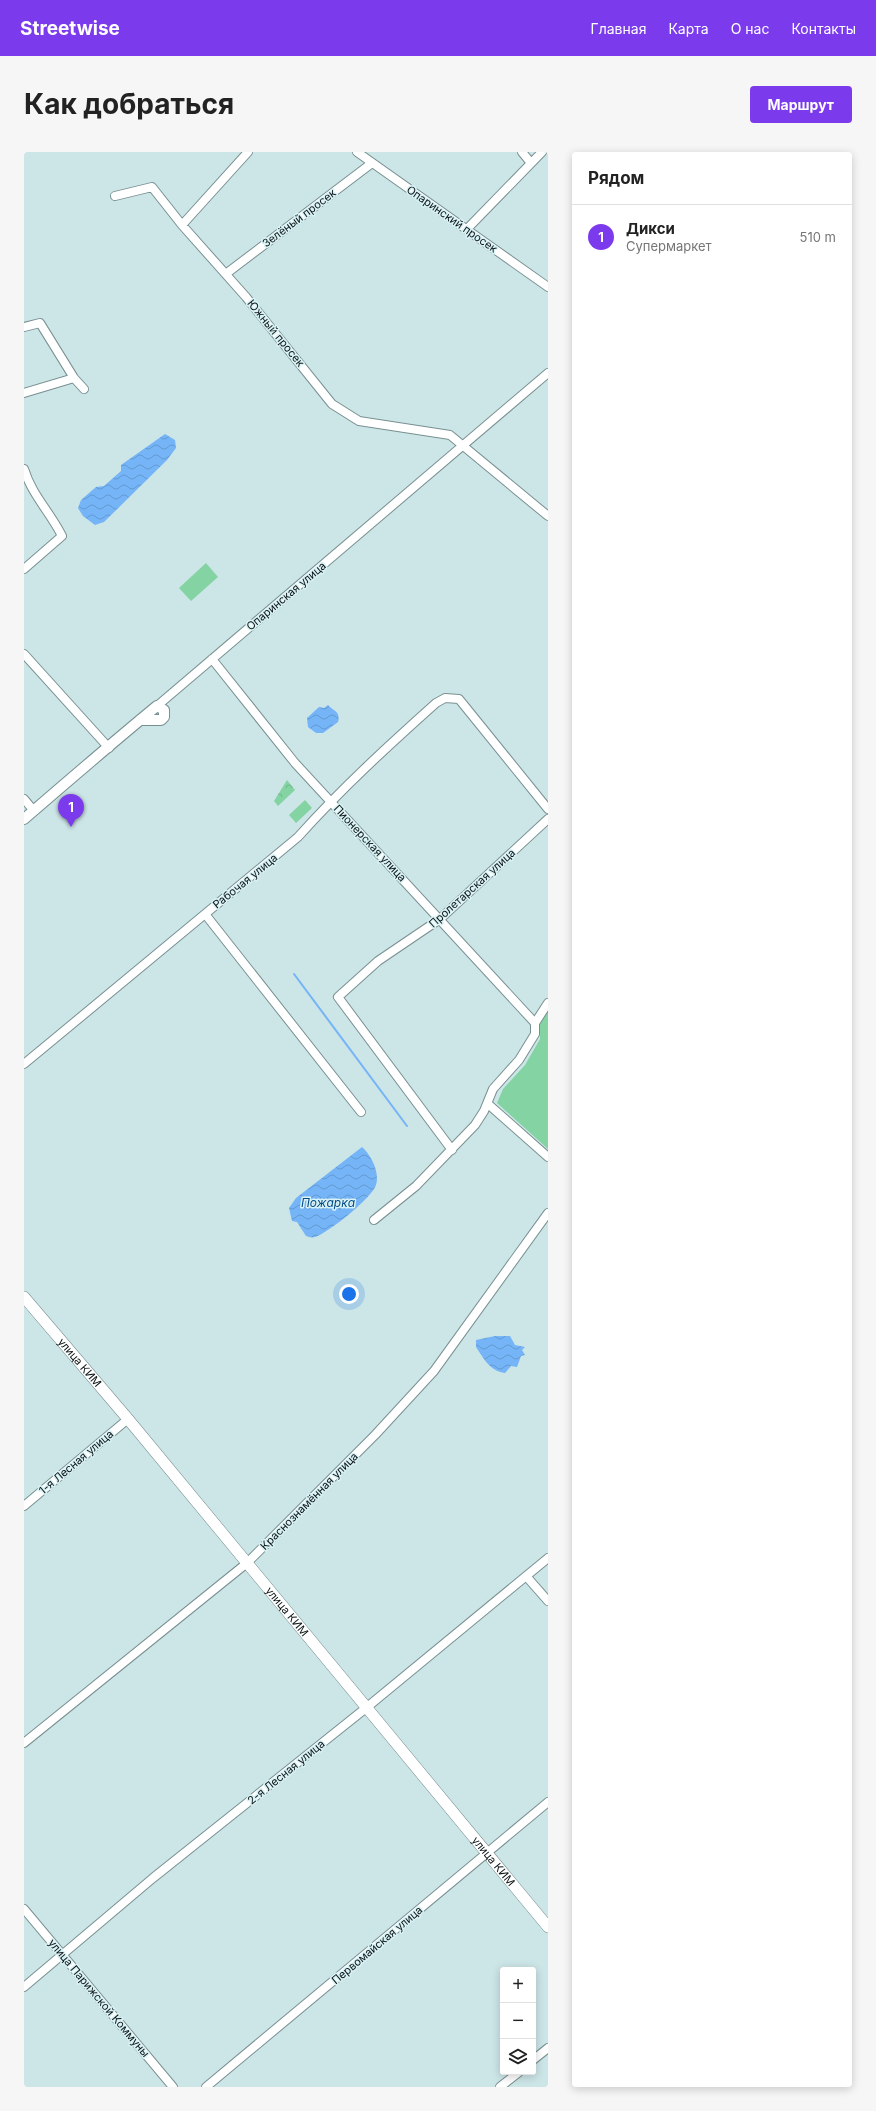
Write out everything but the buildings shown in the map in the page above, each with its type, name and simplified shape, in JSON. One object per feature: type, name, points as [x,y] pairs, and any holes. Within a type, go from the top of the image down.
[{"type":"main road","name":"улица КИМ","points":[[24,1297],[128,1419],[548,1927]]},
{"type":"street","points":[[182,225],[248,152]]},
{"type":"street","name":"Опаринский просек","points":[[357,152],[548,287]]},
{"type":"street","points":[[522,152],[531,163]]},
{"type":"street","points":[[467,229],[542,152]]},
{"type":"street","name":"Зелёный просек","points":[[226,273],[372,163]]},
{"type":"street","name":"Южный просек","points":[[115,196],[152,187],[182,225],[226,273],[332,404],[359,421],[450,436],[461,447],[548,516]]},
{"type":"street","points":[[24,328],[40,323],[74,378],[84,389]]},
{"type":"street","name":"Опаринская улица","points":[[157,706],[548,373]]},
{"type":"street","points":[[24,393],[74,378]]},
{"type":"street","points":[[24,469],[28,483],[39,502],[57,525],[62,536],[24,569]]},
{"type":"street","points":[[24,654],[109,748]]},
{"type":"street","name":"Пионерская улица","points":[[212,659],[295,763],[535,1023]]},
{"type":"street","name":"Рабочая улица","points":[[24,1064],[298,837],[330,800],[436,703],[445,698],[459,699],[548,809]]},
{"type":"street","points":[[24,819],[140,720],[156,721],[164,717],[164,710],[157,706]]},
{"type":"street","points":[[24,799],[34,811]]},
{"type":"street","name":"Пролетарская улица","points":[[452,1150],[338,997],[378,961],[440,919],[548,819]]},
{"type":"street","points":[[205,914],[361,1112]]},
{"type":"street","points":[[374,1220],[416,1186],[475,1125],[488,1104],[493,1089],[519,1060],[535,1034],[535,1023],[548,1003]]},
{"type":"street","points":[[488,1104],[548,1157]]},
{"type":"street","name":"Краснознамённая улица","points":[[24,1743],[247,1563],[375,1435],[434,1371],[548,1213]]},
{"type":"street","name":"1-я Лесная улица","points":[[24,1506],[128,1419]]},
{"type":"street","name":"2-я Лесная улица","points":[[24,1987],[154,1878],[366,1708],[548,1558]]},
{"type":"street","points":[[526,1576],[548,1601]]},
{"type":"street","name":"Первомайская улица","points":[[206,2087],[548,1802]]},
{"type":"street","name":"улица Парижской Коммуны","points":[[24,1909],[173,2087]]},
{"type":"street","points":[[536,2058],[548,2048]]},
{"type":"street","points":[[500,2087],[515,2075]]},
{"type":"green space","points":[[206,563],[218,577],[191,601],[179,588]]},
{"type":"green space","points":[[287,780],[295,790],[278,806],[274,801]]},
{"type":"green space","points":[[305,800],[312,808],[296,823],[289,815]]},
{"type":"green space","points":[[548,1012],[548,1149],[497,1103],[503,1089],[525,1065],[540,1039],[540,1022]]},
{"type":"water","points":[[165,434],[175,440],[176,448],[167,460],[104,522],[95,525],[83,516],[78,508],[81,500],[96,487],[104,486],[121,471],[121,465]]},
{"type":"water","points":[[328,705],[337,713],[339,718],[338,722],[323,733],[316,733],[308,727],[307,718],[319,707],[324,708]]},
{"type":"water","name":"Пожарка","points":[[362,1147],[369,1154],[376,1169],[377,1180],[373,1191],[349,1214],[329,1229],[315,1237],[306,1236],[297,1222],[292,1221],[289,1208],[296,1198]]},
{"type":"water","points":[[495,1336],[510,1336],[515,1345],[525,1347],[522,1350],[525,1355],[521,1356],[517,1367],[511,1366],[505,1373],[491,1367],[476,1347],[476,1340]]},
{"type":"waterway","points":[[294,974],[407,1126]]},
{"type":"place","name":"Дикси","points":[[71,827]]}]
